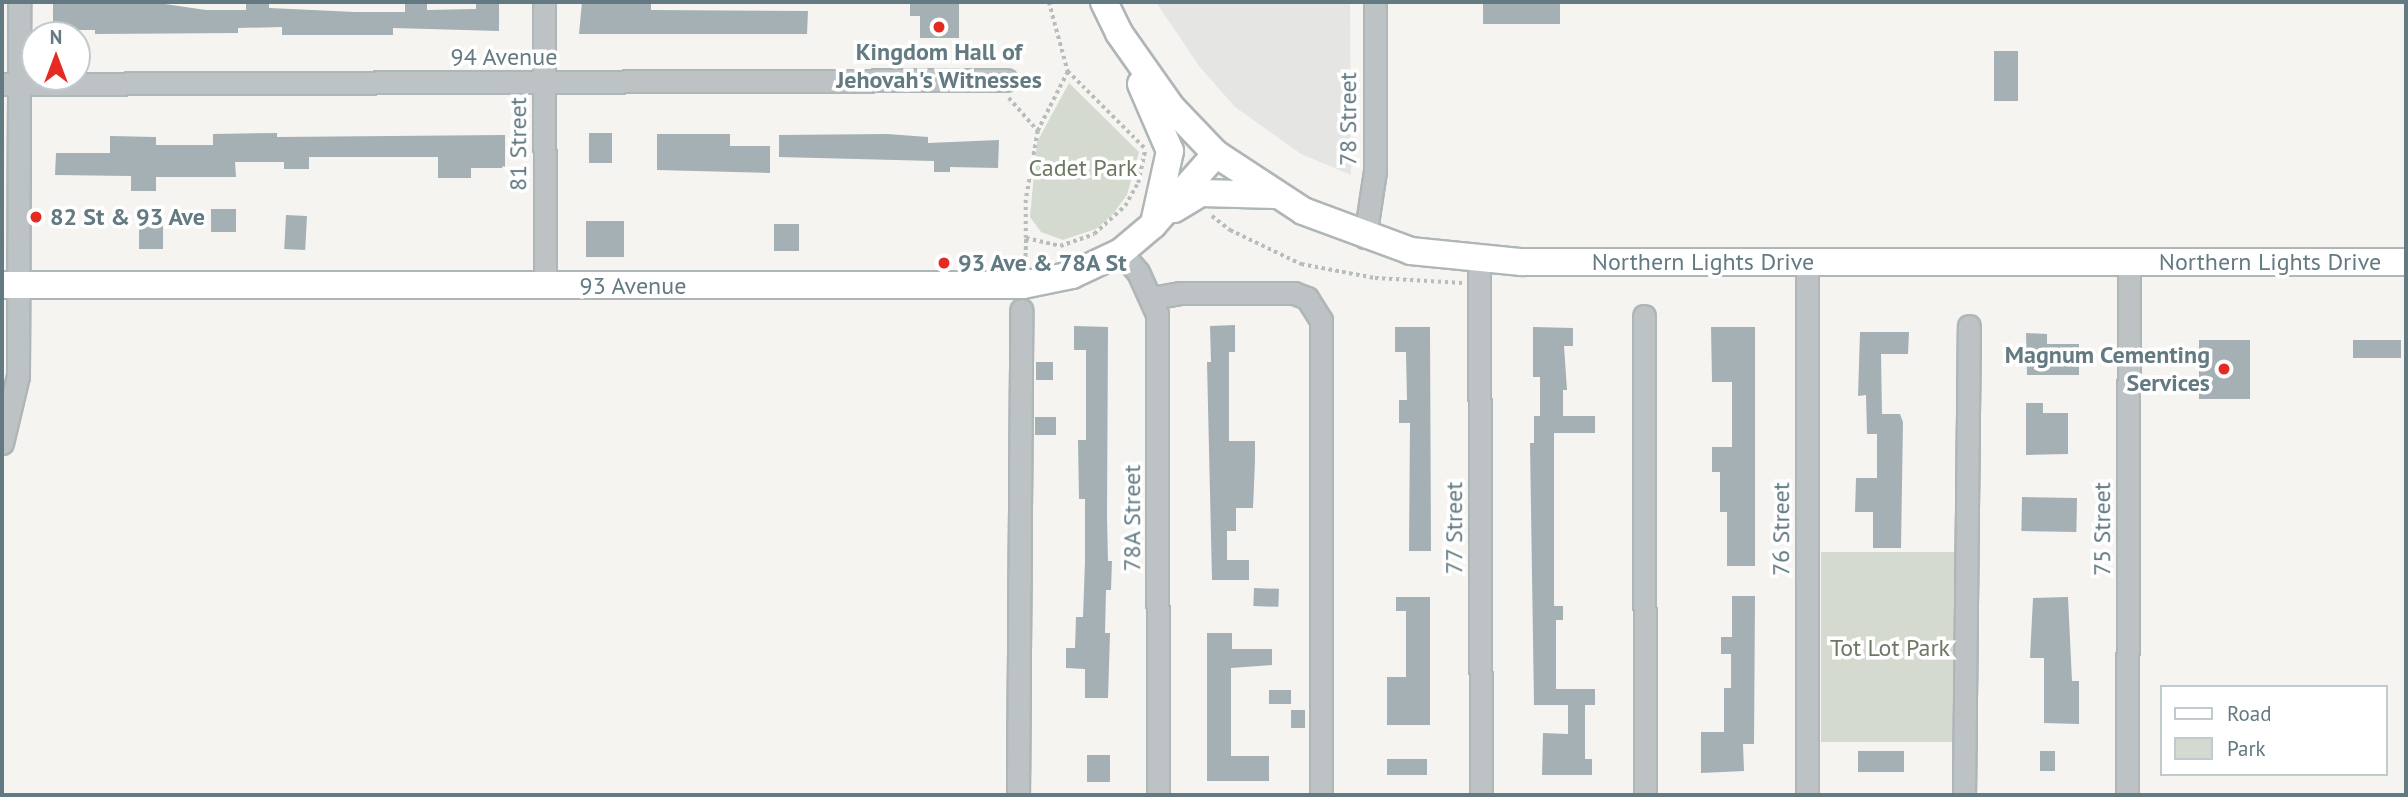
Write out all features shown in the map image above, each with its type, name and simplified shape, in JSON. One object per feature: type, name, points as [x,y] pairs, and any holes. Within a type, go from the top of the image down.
[{"type":"main road","name":"Northern Lights Drive","points":[[1104,2],[1119,33],[1171,108],[1216,154],[1275,195],[1365,237],[1411,251],[1479,260],[2406,262]]},
{"type":"main road","points":[[1119,33],[1170,151],[1153,225]]},
{"type":"main road","name":"93 Avenue","points":[[10,285],[1023,285],[1072,275],[1121,252],[1153,225],[1216,154]]},
{"type":"main road","points":[[1153,225],[1201,193],[1275,195]]},
{"type":"street","points":[[2,443],[17,395],[10,285],[10,84],[19,2]]},
{"type":"street","name":"81 Street","points":[[544,2],[545,286]]},
{"type":"street","name":"78 Street","points":[[1365,237],[1374,172],[1375,2]]},
{"type":"street","name":"94 Avenue","points":[[10,84],[996,80]]},
{"type":"street","name":"78A Street","points":[[1121,252],[1152,298],[1158,343],[1158,795]]},
{"type":"street","name":"77 Street","points":[[1479,260],[1481,795]]},
{"type":"street","name":"76 Street","points":[[1807,262],[1807,795]]},
{"type":"street","name":"75 Street","points":[[2127,795],[2129,262]]},
{"type":"street","points":[[1152,298],[1180,293],[1294,293],[1307,298],[1321,320],[1321,795]]},
{"type":"street","points":[[1018,795],[1021,310]]},
{"type":"street","points":[[1644,316],[1645,795]]},
{"type":"street","points":[[1964,795],[1969,326]]},
{"type":"path","points":[[1049,2],[1068,72],[1146,149],[1159,152]]},
{"type":"path","points":[[1068,72],[1038,131],[1030,161],[1026,238],[1060,246],[1077,243],[1111,222],[1138,183],[1146,149]]},
{"type":"path","points":[[996,80],[1038,131]]},
{"type":"shaded area","points":[[1156,2],[1350,2],[1351,175],[1301,154],[1235,107],[1199,66]]},
{"type":"green space","name":"Cadet Park","points":[[1069,83],[1139,152],[1127,195],[1113,214],[1096,229],[1063,240],[1041,232],[1030,217],[1037,142]]},
{"type":"green space","name":"Tot Lot Park","points":[[1821,552],[1957,552],[1957,742],[1821,742]]},
{"type":"building","points":[[53,2],[151,2],[206,10],[246,10],[246,2],[269,2],[269,8],[405,12],[405,2],[427,2],[427,10],[476,9],[476,2],[499,2],[499,31],[393,28],[393,35],[282,35],[282,27],[238,28],[238,33],[95,34],[95,30],[91,30],[91,21],[53,21]]},
{"type":"building","points":[[582,2],[651,2],[651,10],[808,11],[807,34],[579,34]]},
{"type":"building","name":"Kingdom Hall of Jehovah's Witnesses","points":[[910,2],[959,2],[959,38],[920,38],[920,16],[910,16]]},
{"type":"building","points":[[1483,2],[1560,2],[1560,24],[1483,24]]},
{"type":"building","points":[[1994,51],[2018,51],[2018,101],[1994,101]]},
{"type":"building","points":[[277,133],[277,137],[505,135],[505,168],[471,168],[471,178],[438,178],[438,157],[309,157],[309,169],[284,169],[284,162],[235,162],[236,177],[156,177],[156,191],[131,191],[131,176],[55,175],[56,153],[110,153],[110,136],[156,137],[156,145],[213,145],[213,134]]},
{"type":"building","points":[[589,133],[612,133],[612,163],[589,163]]},
{"type":"building","points":[[657,134],[730,134],[730,146],[770,146],[770,173],[657,170]]},
{"type":"building","points":[[887,134],[928,137],[928,143],[999,140],[998,168],[950,167],[950,172],[934,172],[934,161],[779,157],[779,135]]},
{"type":"building","points":[[211,209],[236,209],[236,232],[211,232]]},
{"type":"building","points":[[286,215],[307,216],[305,250],[284,249]]},
{"type":"building","points":[[586,221],[624,221],[624,257],[586,257]]},
{"type":"building","points":[[774,224],[799,224],[799,251],[774,251]]},
{"type":"building","points":[[139,225],[163,225],[163,249],[139,249]]},
{"type":"building","points":[[1235,325],[1235,352],[1229,352],[1229,441],[1255,441],[1255,461],[1253,508],[1236,508],[1236,531],[1227,531],[1227,560],[1249,560],[1249,580],[1212,580],[1207,362],[1211,362],[1210,326]]},
{"type":"building","points":[[1074,326],[1108,327],[1107,517],[1108,561],[1112,561],[1111,590],[1106,590],[1105,633],[1110,633],[1108,698],[1085,698],[1085,669],[1066,668],[1066,648],[1075,648],[1076,617],[1083,617],[1085,561],[1085,499],[1079,499],[1078,440],[1086,440],[1086,350],[1074,350]]},
{"type":"building","points":[[1395,327],[1430,327],[1431,551],[1409,551],[1410,423],[1399,423],[1399,400],[1407,400],[1406,352],[1395,352]]},
{"type":"building","points":[[1533,327],[1573,328],[1573,346],[1564,346],[1567,390],[1563,390],[1563,416],[1595,416],[1595,433],[1554,433],[1554,606],[1563,606],[1563,620],[1556,620],[1556,689],[1595,689],[1595,705],[1585,705],[1585,759],[1592,759],[1592,775],[1542,775],[1543,733],[1568,734],[1568,705],[1534,705],[1530,443],[1534,443],[1534,416],[1540,416],[1540,377],[1533,377]]},
{"type":"building","points":[[1711,327],[1755,327],[1755,566],[1727,566],[1727,512],[1720,512],[1720,472],[1712,472],[1712,447],[1732,447],[1732,382],[1712,382]]},
{"type":"building","points":[[1860,332],[1909,332],[1908,354],[1881,354],[1882,414],[1900,414],[1903,422],[1901,548],[1873,548],[1873,512],[1855,512],[1856,478],[1877,478],[1877,434],[1867,434],[1866,395],[1858,396]]},
{"type":"building","points":[[2026,333],[2047,334],[2047,344],[2079,344],[2079,375],[2027,375]]},
{"type":"building","name":"Magnum Cementing Services","points":[[2199,340],[2250,340],[2250,399],[2199,399]]},
{"type":"building","points":[[2353,340],[2401,340],[2401,358],[2353,358]]},
{"type":"building","points":[[1036,362],[1053,362],[1053,380],[1036,380]]},
{"type":"building","points":[[2026,403],[2043,403],[2043,413],[2068,413],[2068,454],[2026,455]]},
{"type":"building","points":[[1035,417],[1056,417],[1056,435],[1035,435]]},
{"type":"building","points":[[2022,497],[2077,498],[2076,532],[2021,531]]},
{"type":"building","points":[[1254,588],[1279,589],[1278,607],[1253,606]]},
{"type":"building","points":[[1732,596],[1755,596],[1754,744],[1743,744],[1744,771],[1701,773],[1701,732],[1724,732],[1724,688],[1731,688],[1731,654],[1721,654],[1721,637],[1732,637]]},
{"type":"building","points":[[1396,597],[1430,597],[1430,725],[1387,725],[1387,677],[1406,677],[1406,611],[1396,611]]},
{"type":"building","points":[[2068,597],[2072,681],[2079,681],[2079,724],[2044,723],[2044,658],[2030,658],[2033,598]]},
{"type":"building","points":[[1207,633],[1232,633],[1232,649],[1272,649],[1272,665],[1231,668],[1231,756],[1269,756],[1269,781],[1207,781]]},
{"type":"building","points":[[1269,690],[1291,690],[1291,704],[1269,704]]},
{"type":"building","points":[[1291,710],[1305,710],[1305,728],[1291,728]]},
{"type":"building","points":[[1858,751],[1904,751],[1904,772],[1858,772]]},
{"type":"building","points":[[2040,751],[2055,751],[2055,771],[2040,771]]},
{"type":"building","points":[[1087,755],[1110,755],[1110,782],[1087,782]]},
{"type":"building","points":[[1387,759],[1427,759],[1427,775],[1387,775]]},
{"type":"place","name":"Kingdom Hall of Jehovah's Witnesses","points":[[939,27]]},
{"type":"place","name":"82 St & 93 Ave","points":[[36,217]]},
{"type":"place","name":"93 Ave & 78A St","points":[[944,263]]},
{"type":"place","name":"Magnum Cementing Services","points":[[2224,369]]}]
